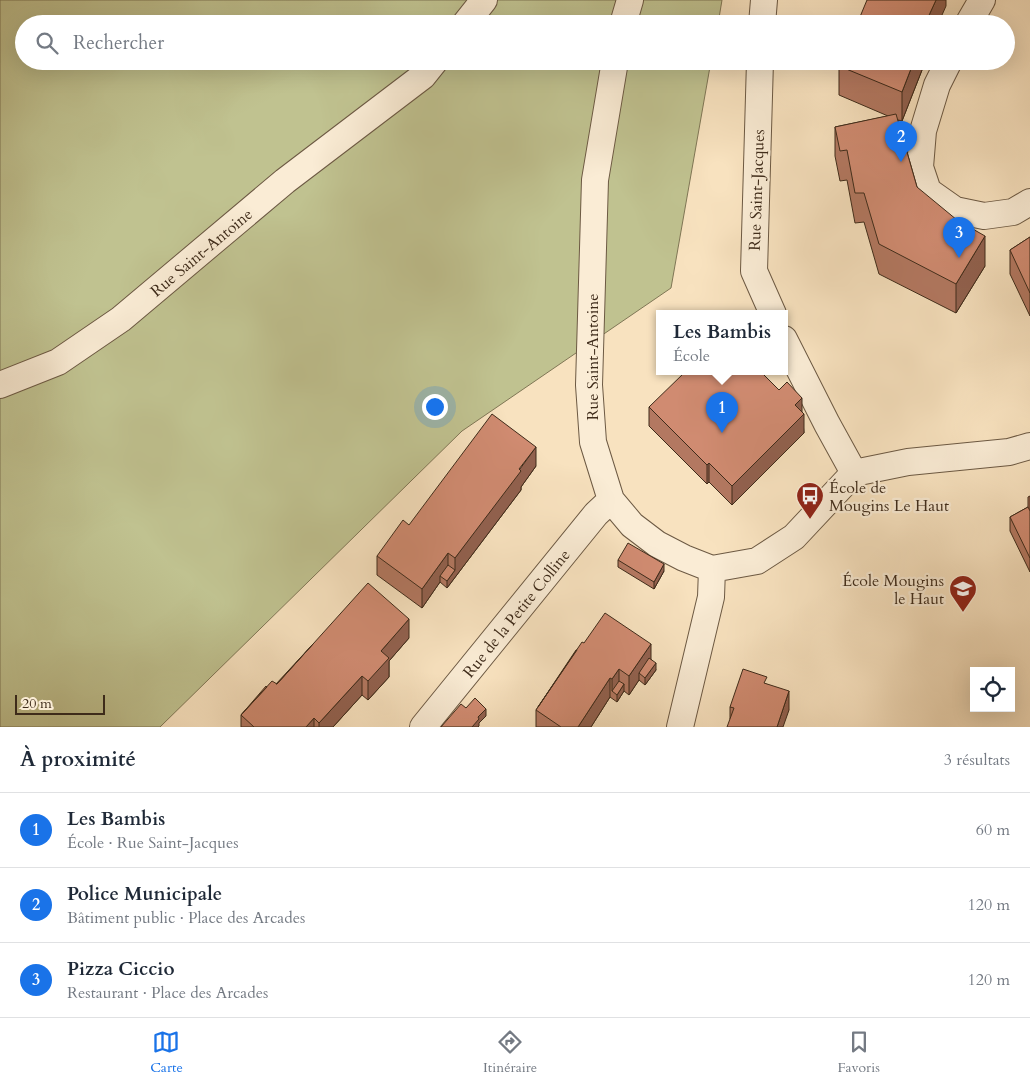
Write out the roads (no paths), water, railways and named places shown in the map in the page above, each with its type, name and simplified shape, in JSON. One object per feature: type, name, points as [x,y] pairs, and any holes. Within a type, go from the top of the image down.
[{"type":"street","points":[[473,15],[484,0]]},
{"type":"street","points":[[626,15],[630,0]]},
{"type":"street","points":[[763,15],[764,0]]},
{"type":"street","points":[[973,15],[982,0]]},
{"type":"street","name":"Rue Saint-Antoine","points":[[0,385],[58,362],[121,319],[285,181],[423,76],[428,70]]},
{"type":"street","name":"Rue Saint-Antoine","points":[[613,70],[595,180],[589,385],[593,442],[611,500],[632,525],[657,544],[712,570]]},
{"type":"street","name":"Rue Saint-Jacques","points":[[760,70],[754,271],[771,310]]},
{"type":"street","points":[[944,70],[937,85],[923,131],[920,167],[928,191],[955,210],[984,216],[1013,212],[1030,202]]},
{"type":"street","points":[[788,347],[854,473]]},
{"type":"street","points":[[680,727],[710,597],[712,570],[757,561],[794,537],[854,473],[908,462],[1009,452],[1030,446]]},
{"type":"street","name":"Rue de la Petite Colline","points":[[422,727],[596,514],[611,500]]},
{"type":"place","name":"Police Municipale","points":[[901,162]]},
{"type":"place","name":"Pizza Ciccio","points":[[959,258]]},
{"type":"place","name":"Les Bambis","points":[[722,433]]},
{"type":"place","name":"École de Mougins Le Haut","points":[[810,520]]},
{"type":"place","name":"École Mougins le Haut","points":[[963,613]]}]
